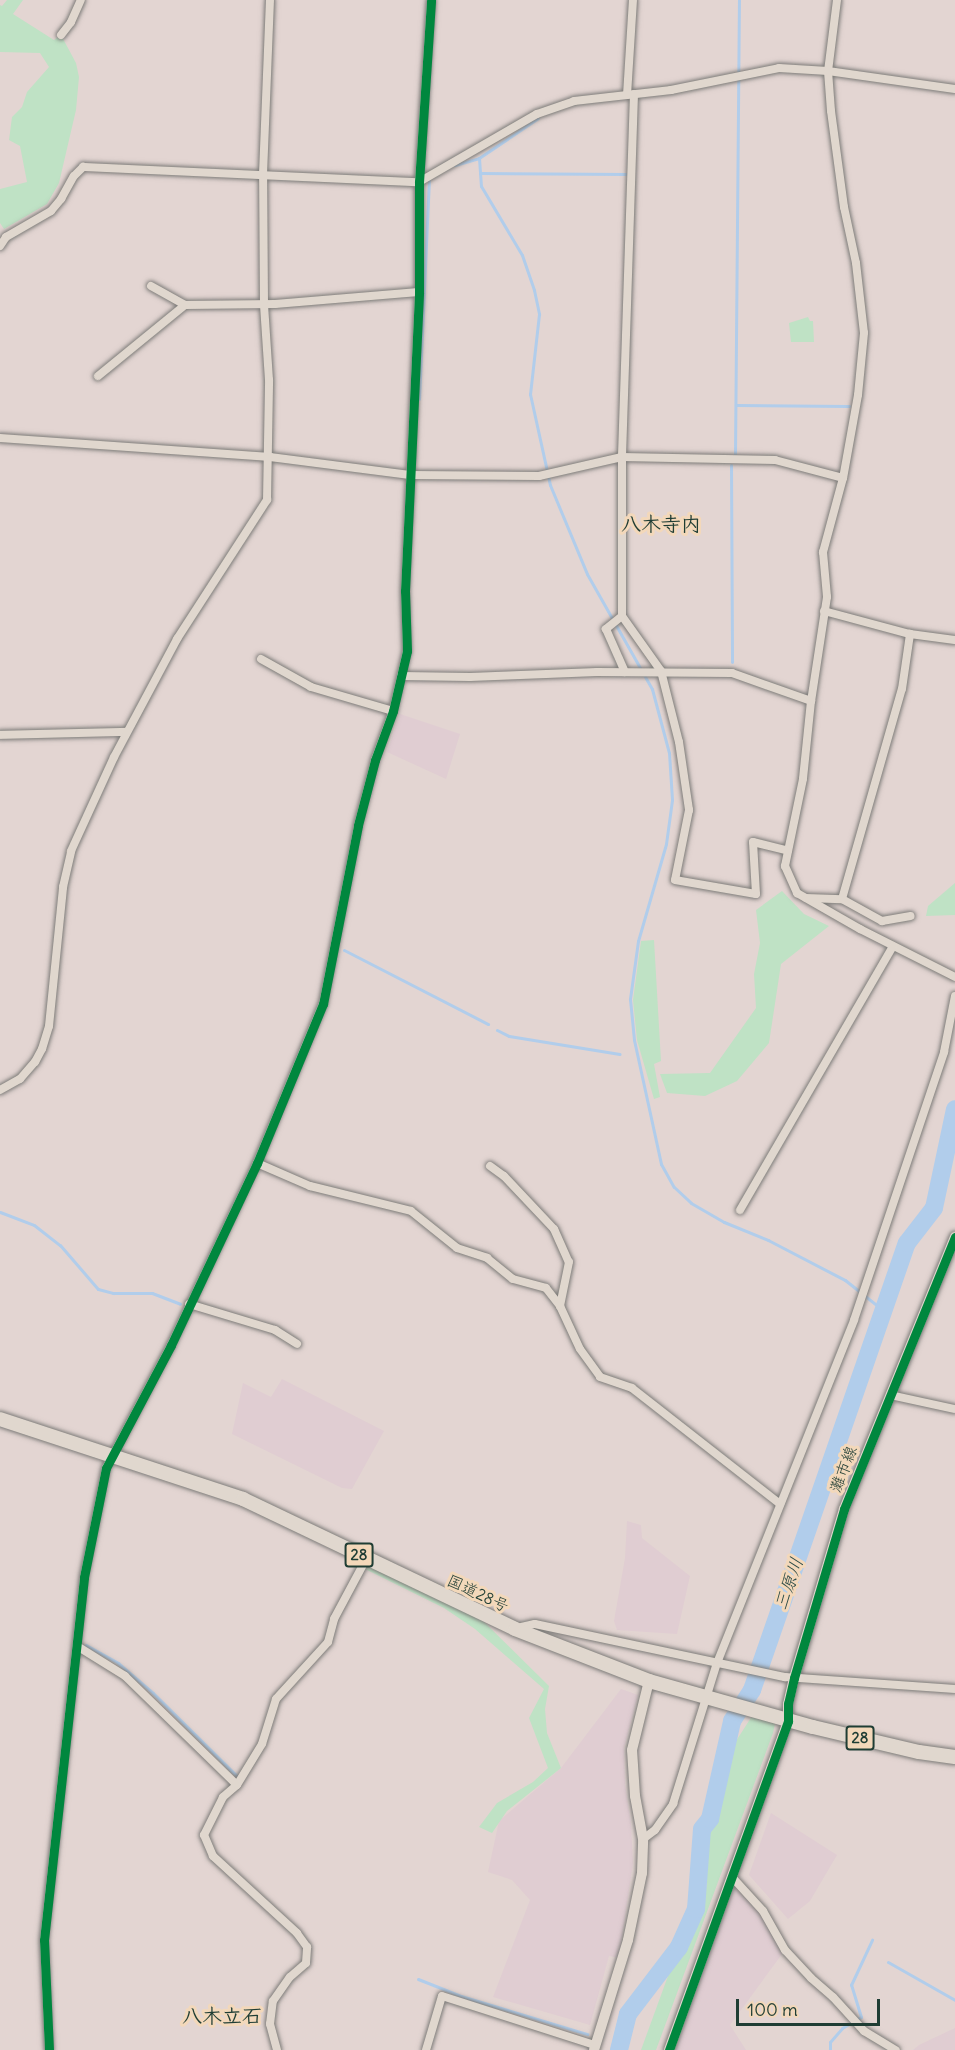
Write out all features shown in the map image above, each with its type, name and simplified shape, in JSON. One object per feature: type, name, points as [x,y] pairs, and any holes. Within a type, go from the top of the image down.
[{"type":"highway","name":"国道28号","points":[[0,1419],[243,1499],[515,1629],[649,1681],[711,1696],[788,1721],[922,1752],[955,1757]]},
{"type":"street","points":[[60,35],[71,22],[81,0]]},
{"type":"street","points":[[0,1090],[20,1079],[35,1062],[42,1049],[49,1026],[63,887],[71,851],[126,732],[190,617],[267,500],[270,458],[269,354],[264,304],[263,174],[270,0]]},
{"type":"street","points":[[49,2050],[44,1940],[84,1577],[106,1468],[114,1456],[257,1162],[323,1004],[358,825],[375,760],[393,711],[407,651],[405,591],[419,292],[419,182],[431,0]]},
{"type":"street","points":[[633,0],[622,458],[622,616],[658,672],[679,742],[688,810],[675,880],[756,894],[753,842],[788,851]]},
{"type":"street","points":[[837,0],[828,71],[831,111],[844,207],[856,263],[864,333],[858,395],[843,478],[823,552],[827,597],[811,701],[803,779],[785,866],[797,893],[955,977]]},
{"type":"street","points":[[0,246],[6,237],[51,211],[74,176],[83,167],[419,182],[537,114],[561,104],[671,90],[779,68],[828,71],[955,89]]},
{"type":"street","points":[[151,286],[184,305],[264,304],[419,292]]},
{"type":"street","points":[[98,376],[184,305]]},
{"type":"street","points":[[0,438],[270,458],[410,475],[539,476],[622,458],[775,460],[843,478]]},
{"type":"street","points":[[824,611],[910,634],[955,640]]},
{"type":"street","points":[[622,616],[606,629],[627,672]]},
{"type":"street","points":[[842,899],[902,689],[910,634]]},
{"type":"street","points":[[261,659],[311,687],[393,711]]},
{"type":"street","points":[[401,676],[470,677],[627,672],[732,673],[811,701]]},
{"type":"street","points":[[0,735],[126,732]]},
{"type":"street","points":[[805,898],[842,899],[882,921],[911,916]]},
{"type":"street","points":[[740,1210],[893,946]]},
{"type":"street","points":[[643,1839],[655,1830],[673,1804],[711,1696],[720,1663],[861,1300],[944,1052],[955,996]]},
{"type":"street","points":[[257,1162],[310,1186],[411,1211],[457,1248],[487,1258],[513,1279],[546,1288],[560,1306],[580,1349],[600,1377],[632,1388],[780,1504]]},
{"type":"street","points":[[490,1166],[504,1176],[554,1229],[568,1262],[560,1306]]},
{"type":"street","name":"灘市線","points":[[669,2050],[788,1721],[790,1678],[844,1509],[955,1237]]},
{"type":"street","points":[[189,1304],[275,1330],[297,1344]]},
{"type":"street","points":[[890,1395],[955,1409]]},
{"type":"street","points":[[277,2050],[270,2024],[273,2001],[290,1977],[306,1963],[307,1947],[297,1933],[213,1856],[204,1834],[208,1822],[223,1797],[237,1785],[262,1744],[276,1699],[328,1642],[334,1619],[366,1558]]},
{"type":"street","points":[[515,1629],[535,1624],[790,1678],[955,1689]]},
{"type":"street","points":[[77,1646],[125,1676],[237,1785]]},
{"type":"street","points":[[426,2050],[442,1996],[594,2048],[628,1940],[642,1873],[643,1839],[635,1796],[632,1750],[649,1681]]},
{"type":"street","points":[[732,1877],[763,1911],[785,1950],[811,1978],[864,2031],[896,2050]]},
{"type":"shaded area","points":[[400,714],[460,734],[446,779],[387,752]]},
{"type":"shaded area","points":[[282,1379],[384,1431],[352,1489],[342,1488],[232,1434],[243,1383],[271,1397]]},
{"type":"shaded area","points":[[627,1521],[641,1525],[642,1538],[690,1576],[677,1634],[617,1630],[614,1621],[625,1558]]},
{"type":"shaded area","points":[[621,1689],[638,1695],[624,1748],[625,1784],[631,1824],[633,1863],[619,1958],[609,1956],[590,2025],[493,1997],[530,1900],[512,1880],[488,1872],[499,1821],[561,1768]]},
{"type":"shaded area","points":[[771,1813],[837,1855],[810,1901],[788,1919],[749,1875]]},
{"type":"shaded area","points":[[730,1885],[763,1911],[785,1950],[730,2025],[746,2050],[676,2050]]},
{"type":"shaded area","points":[[955,2028],[955,2050],[913,2050],[919,2045]]},
{"type":"green space","points":[[7,0],[23,0],[13,14],[54,40],[61,35],[76,63],[79,77],[76,110],[59,183],[47,204],[4,229],[0,223],[0,189],[27,182],[20,146],[9,140],[12,117],[22,107],[27,92],[49,67],[40,53],[0,52],[0,5],[2,6]]},
{"type":"green space","points":[[808,317],[810,321],[813,321],[814,342],[791,342],[789,323]]},
{"type":"green space","points":[[955,883],[955,915],[926,916],[928,906]]},
{"type":"green space","points":[[782,891],[804,914],[829,926],[781,964],[769,1043],[737,1081],[705,1096],[667,1093],[660,1074],[710,1073],[756,1008],[754,974],[760,943],[756,910]]},
{"type":"green space","points":[[654,940],[661,1061],[654,1064],[660,1097],[654,1099],[637,1040],[633,1000],[641,941]]},
{"type":"green space","points":[[369,1563],[478,1616],[549,1686],[545,1709],[547,1733],[561,1768],[507,1811],[492,1833],[479,1827],[497,1803],[533,1782],[548,1768],[529,1718],[544,1689],[475,1629],[444,1608],[365,1569]]},
{"type":"green space","points":[[754,1713],[776,1720],[773,1733],[656,2050],[641,2050],[672,1965],[698,1913],[707,1885],[707,1831],[712,1823],[716,1794],[736,1741]]},
{"type":"waterway","points":[[735,454],[739,0]]},
{"type":"waterway","points":[[455,165],[479,158],[538,118]]},
{"type":"waterway","points":[[479,158],[481,186],[522,255],[534,290],[539,314],[530,394],[550,485],[587,574],[652,689],[669,753],[672,800],[666,844],[638,941],[630,999],[634,1040],[661,1164],[674,1187],[691,1203],[724,1222],[768,1240],[845,1280],[884,1311]]},
{"type":"waterway","points":[[480,173],[627,174]]},
{"type":"waterway","points":[[419,399],[429,177]]},
{"type":"waterway","points":[[736,405],[849,406]]},
{"type":"waterway","points":[[731,465],[732,662]]},
{"type":"waterway","points":[[344,950],[488,1024]]},
{"type":"waterway","points":[[497,1030],[509,1036],[620,1054]]},
{"type":"waterway","name":"三原川","points":[[619,2050],[628,2014],[679,1947],[696,1909],[702,1829],[710,1819],[732,1721],[752,1690],[907,1243],[934,1208],[955,1109]]},
{"type":"waterway","points":[[0,1212],[34,1225],[60,1245],[98,1289],[113,1293],[152,1293],[180,1304]]},
{"type":"waterway","points":[[86,1645],[118,1663],[153,1693],[239,1778]]},
{"type":"waterway","points":[[830,2050],[830,2042],[842,2028],[861,2017],[851,1985],[872,1940]]},
{"type":"waterway","points":[[888,1962],[955,2000]]},
{"type":"waterway","points":[[418,1979],[461,1996],[587,2034]]},
{"type":"cycle path","points":[[49,2050],[44,1940],[84,1577],[106,1468],[171,1345],[257,1163],[323,1004],[358,825],[375,760],[393,711],[407,651],[405,591],[419,292],[419,182],[431,0]]},
{"type":"cycle path","points":[[669,2050],[788,1721],[788,1704],[794,1678],[844,1509],[955,1237]]},
{"type":"district","name":"八木寺内","points":[[661,523]]},
{"type":"district","name":"八木立石","points":[[222,2015]]}]
